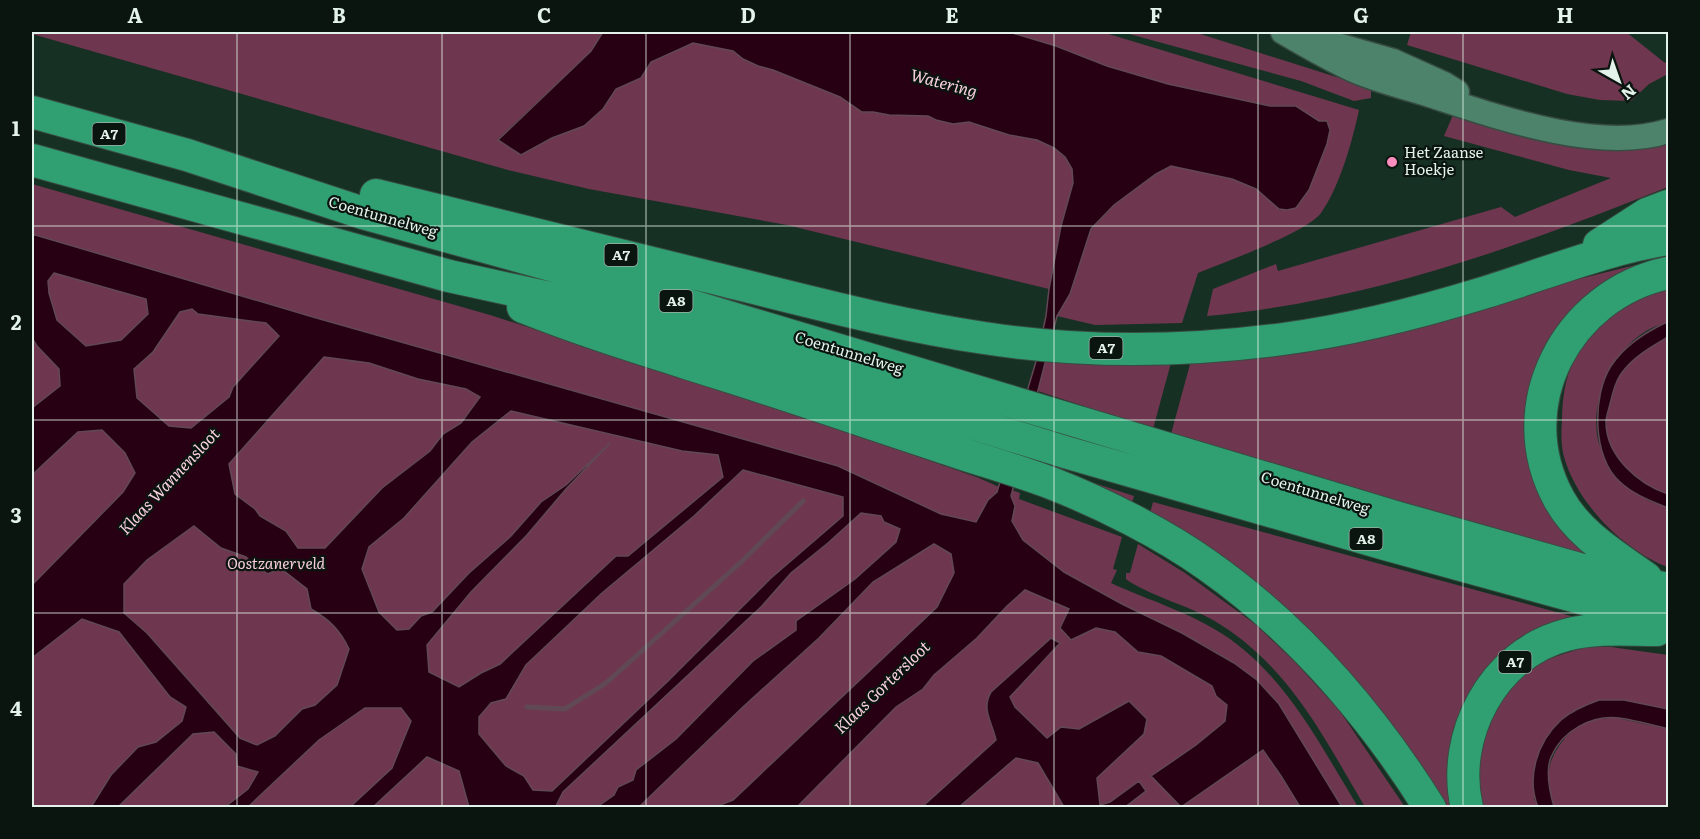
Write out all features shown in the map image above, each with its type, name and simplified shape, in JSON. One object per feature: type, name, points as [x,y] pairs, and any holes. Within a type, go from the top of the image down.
[{"type":"highway","name":"Coentunnelweg","points":[[32,112],[187,155],[363,213],[623,285],[1410,521],[1579,569],[1664,588]]},
{"type":"highway","name":"A7","points":[[187,155],[369,193],[926,328],[1015,342],[1076,347],[1136,349],[1198,347],[1281,339],[1368,324],[1481,294],[1638,244],[1668,239]]},
{"type":"highway","name":"Coentunnelweg","points":[[32,160],[449,276],[577,304],[730,348],[1065,452],[1668,622]]},
{"type":"highway","name":"A7","points":[[1569,265],[1647,214],[1668,206]]},
{"type":"highway","name":"A8","points":[[1664,588],[1597,543],[1580,528],[1559,500],[1546,471],[1539,440],[1541,406],[1551,372],[1558,356],[1578,327],[1602,303],[1616,293],[1643,280],[1668,273]]},
{"type":"highway","name":"A8","points":[[449,276],[569,326],[1051,483],[1115,512],[1207,565],[1278,622],[1323,666],[1372,723],[1430,807]]},
{"type":"highway","name":"A7","points":[[1467,807],[1463,770],[1464,754],[1472,722],[1487,694],[1513,664],[1528,652],[1563,635],[1586,630],[1668,630]]},
{"type":"main road","points":[[1283,32],[1353,70],[1390,71]]},
{"type":"main road","points":[[1291,32],[1390,71],[1494,116],[1556,131],[1618,138],[1655,136],[1668,131]]},
{"type":"green space","points":[[32,32],[603,32],[591,51],[498,139],[521,155],[603,109],[616,89],[641,78],[651,62],[693,43],[733,51],[758,66],[840,97],[862,112],[928,116],[953,124],[969,122],[1009,135],[1037,140],[1054,148],[1065,158],[1072,169],[1073,183],[1061,226],[1049,289],[787,225],[589,189],[508,170],[32,34]]},
{"type":"green space","points":[[1009,32],[1102,32],[1359,110],[1344,163],[1328,202],[1321,213],[1299,229],[1198,273],[1182,323],[1095,325],[1057,316],[1070,294],[1091,230],[1114,205],[1156,174],[1171,166],[1232,179],[1256,189],[1279,209],[1287,210],[1296,207],[1309,190],[1327,144],[1319,121],[1296,106],[1270,106],[1168,84],[1107,66],[1056,46]]},
{"type":"green space","points":[[1122,32],[1194,32],[1371,88],[1371,98],[1354,101],[1301,81]]},
{"type":"green space","points":[[1411,32],[1626,32],[1665,63],[1668,59],[1668,74],[1649,84],[1631,101],[1600,100],[1567,94],[1407,45]]},
{"type":"green space","points":[[1456,108],[1668,143],[1668,187],[1499,250],[1384,285],[1267,309],[1207,316],[1213,289],[1276,264],[1278,271],[1501,207],[1515,217],[1611,178],[1569,170],[1444,136]]},
{"type":"green space","name":"Oostzanerveld","points":[[32,184],[490,315],[771,405],[979,478],[999,487],[998,489],[1001,486],[1020,493],[1019,499],[1122,537],[1113,569],[1117,570],[1111,583],[1211,627],[1246,652],[1266,670],[1300,713],[1358,807],[1342,807],[1338,803],[1340,807],[32,807],[32,241],[755,443],[32,234]],"holes":[[[1053,564],[1084,585],[1188,636],[1251,676],[1278,703],[1298,736],[1062,574]]]},
{"type":"green space","points":[[1668,257],[1668,267],[1618,284],[1537,401],[1599,561],[1171,434],[1192,357],[1441,313]]},
{"type":"green space","points":[[1668,290],[1668,323],[1651,328],[1622,352],[1603,388],[1596,426],[1599,444],[1630,482],[1647,500],[1668,508],[1668,567],[1651,560],[1630,546],[1606,525],[1588,504],[1568,469],[1561,434],[1566,381],[1575,358],[1583,346],[1603,323],[1615,314],[1641,299]]},
{"type":"green space","points":[[1668,337],[1668,494],[1635,476],[1626,467],[1611,446],[1606,422],[1614,390],[1621,374],[1639,355]]},
{"type":"green space","points":[[1046,358],[1172,359],[1153,429],[1038,391]]},
{"type":"green space","points":[[1023,460],[1134,496],[1130,509]]},
{"type":"green space","points":[[1153,502],[1578,618],[1497,659],[1477,680],[1465,700],[1455,725],[1452,745],[1457,807],[1438,807],[1424,783],[1149,517]]},
{"type":"green space","points":[[1138,544],[1185,573],[1255,624],[1295,662],[1339,710],[1405,807],[1365,807],[1301,703],[1283,680],[1239,638],[1213,620],[1150,593],[1126,579],[1126,573],[1130,573]]},
{"type":"green space","points":[[1585,647],[1611,647],[1668,655],[1668,709],[1624,700],[1561,720],[1534,799],[1538,807],[1481,808],[1477,795],[1480,740],[1508,688],[1542,661]]},
{"type":"green space","points":[[1617,718],[1668,729],[1668,807],[1554,807],[1549,770],[1559,746],[1578,726],[1586,722],[1593,719]]},
{"type":"water","points":[[603,32],[1009,32],[1056,46],[1107,66],[1168,84],[1270,106],[1296,106],[1319,121],[1327,121],[1330,130],[1327,144],[1309,190],[1296,208],[1279,209],[1256,189],[1232,179],[1171,166],[1156,174],[1114,205],[1091,229],[1070,294],[1057,316],[1011,496],[1015,506],[1012,521],[1023,540],[1064,572],[1182,633],[1234,663],[1257,680],[1279,704],[1342,807],[1300,807],[1263,750],[1181,807],[1151,776],[1196,745],[1225,721],[1227,705],[1216,696],[1212,686],[1161,656],[1138,652],[1115,632],[1096,628],[1071,640],[1060,628],[1069,609],[1025,590],[977,638],[934,675],[923,689],[896,707],[797,807],[715,807],[733,800],[937,607],[954,573],[951,554],[934,544],[873,582],[819,638],[639,807],[597,807],[614,795],[618,787],[633,780],[636,770],[676,739],[753,661],[796,630],[796,621],[855,579],[896,542],[900,529],[884,522],[881,516],[861,513],[791,573],[762,606],[563,792],[556,806],[558,807],[469,807],[459,771],[427,757],[373,807],[350,807],[392,768],[411,721],[401,708],[365,708],[319,740],[248,807],[225,807],[248,789],[258,772],[237,766],[236,754],[214,732],[193,734],[118,807],[91,807],[111,775],[138,747],[156,742],[182,721],[186,707],[170,697],[119,632],[82,619],[32,658],[32,585],[123,492],[135,473],[125,453],[102,430],[78,432],[32,475],[32,408],[60,386],[59,369],[32,338],[32,234],[313,317],[838,466],[941,514],[976,522],[988,500],[997,492],[1037,358],[1061,226],[1073,183],[1072,169],[1065,157],[1054,148],[1037,140],[1009,135],[969,122],[953,124],[928,116],[862,112],[840,97],[758,66],[733,51],[693,43],[651,62],[641,78],[616,89],[603,109],[584,126],[552,138],[521,155],[498,140],[591,51]],"holes":[[[54,273],[146,299],[148,314],[121,340],[86,346],[57,320],[48,281]],[[192,309],[198,314],[266,323],[279,336],[233,387],[229,397],[191,428],[169,426],[137,398],[134,369],[153,352],[180,312]],[[324,357],[369,363],[418,379],[466,389],[480,397],[461,423],[443,434],[430,451],[382,488],[325,548],[298,548],[286,531],[260,516],[255,509],[235,494],[229,464]],[[511,411],[682,451],[718,455],[723,477],[628,556],[616,556],[500,664],[459,687],[429,672],[427,645],[471,592],[527,535],[566,489],[610,443],[566,485],[541,502],[511,536],[469,573],[432,612],[421,616],[409,629],[397,630],[379,612],[362,569],[369,547],[404,518],[472,442]],[[743,470],[843,497],[843,516],[771,578],[667,682],[552,791],[533,790],[524,776],[506,766],[479,734],[479,717],[491,703],[506,699],[526,665],[602,593],[694,516]],[[194,526],[221,548],[246,557],[254,566],[268,574],[280,568],[307,589],[311,609],[334,626],[349,649],[337,685],[315,705],[302,709],[275,736],[257,745],[240,738],[147,633],[124,613],[124,584],[147,560]]]},
{"type":"water","points":[[1668,323],[1668,337],[1645,351],[1619,377],[1606,422],[1611,446],[1618,457],[1635,476],[1668,494],[1668,508],[1631,491],[1620,482],[1604,458],[1598,426],[1600,393],[1611,366],[1635,341]]},
{"type":"water","points":[[1051,638],[1060,643],[1010,697],[1015,707],[1047,738],[1061,727],[1079,729],[1129,701],[1147,719],[1144,734],[1097,778],[1100,805],[1110,802],[1139,781],[1146,791],[1125,807],[1064,807],[1038,763],[1016,758],[959,807],[922,807],[996,740],[987,710],[991,692]]},
{"type":"water","points":[[1599,700],[1624,700],[1668,709],[1668,729],[1637,721],[1608,718],[1588,722],[1570,732],[1556,748],[1549,763],[1548,776],[1554,807],[1538,807],[1533,784],[1534,773],[1536,761],[1546,739],[1565,717]]},
{"type":"waterway","points":[[527,707],[565,709],[606,683],[740,563],[803,501]]},
{"type":"place","name":"Het Zaanse Hoekje","points":[[1392,162]]},
{"type":"water label","name":"Watering","points":[[944,83]]},
{"type":"water label","name":"Klaas Wannensloot","points":[[169,481]]},
{"type":"water label","name":"Klaas Gortersloot","points":[[882,687]]}]
